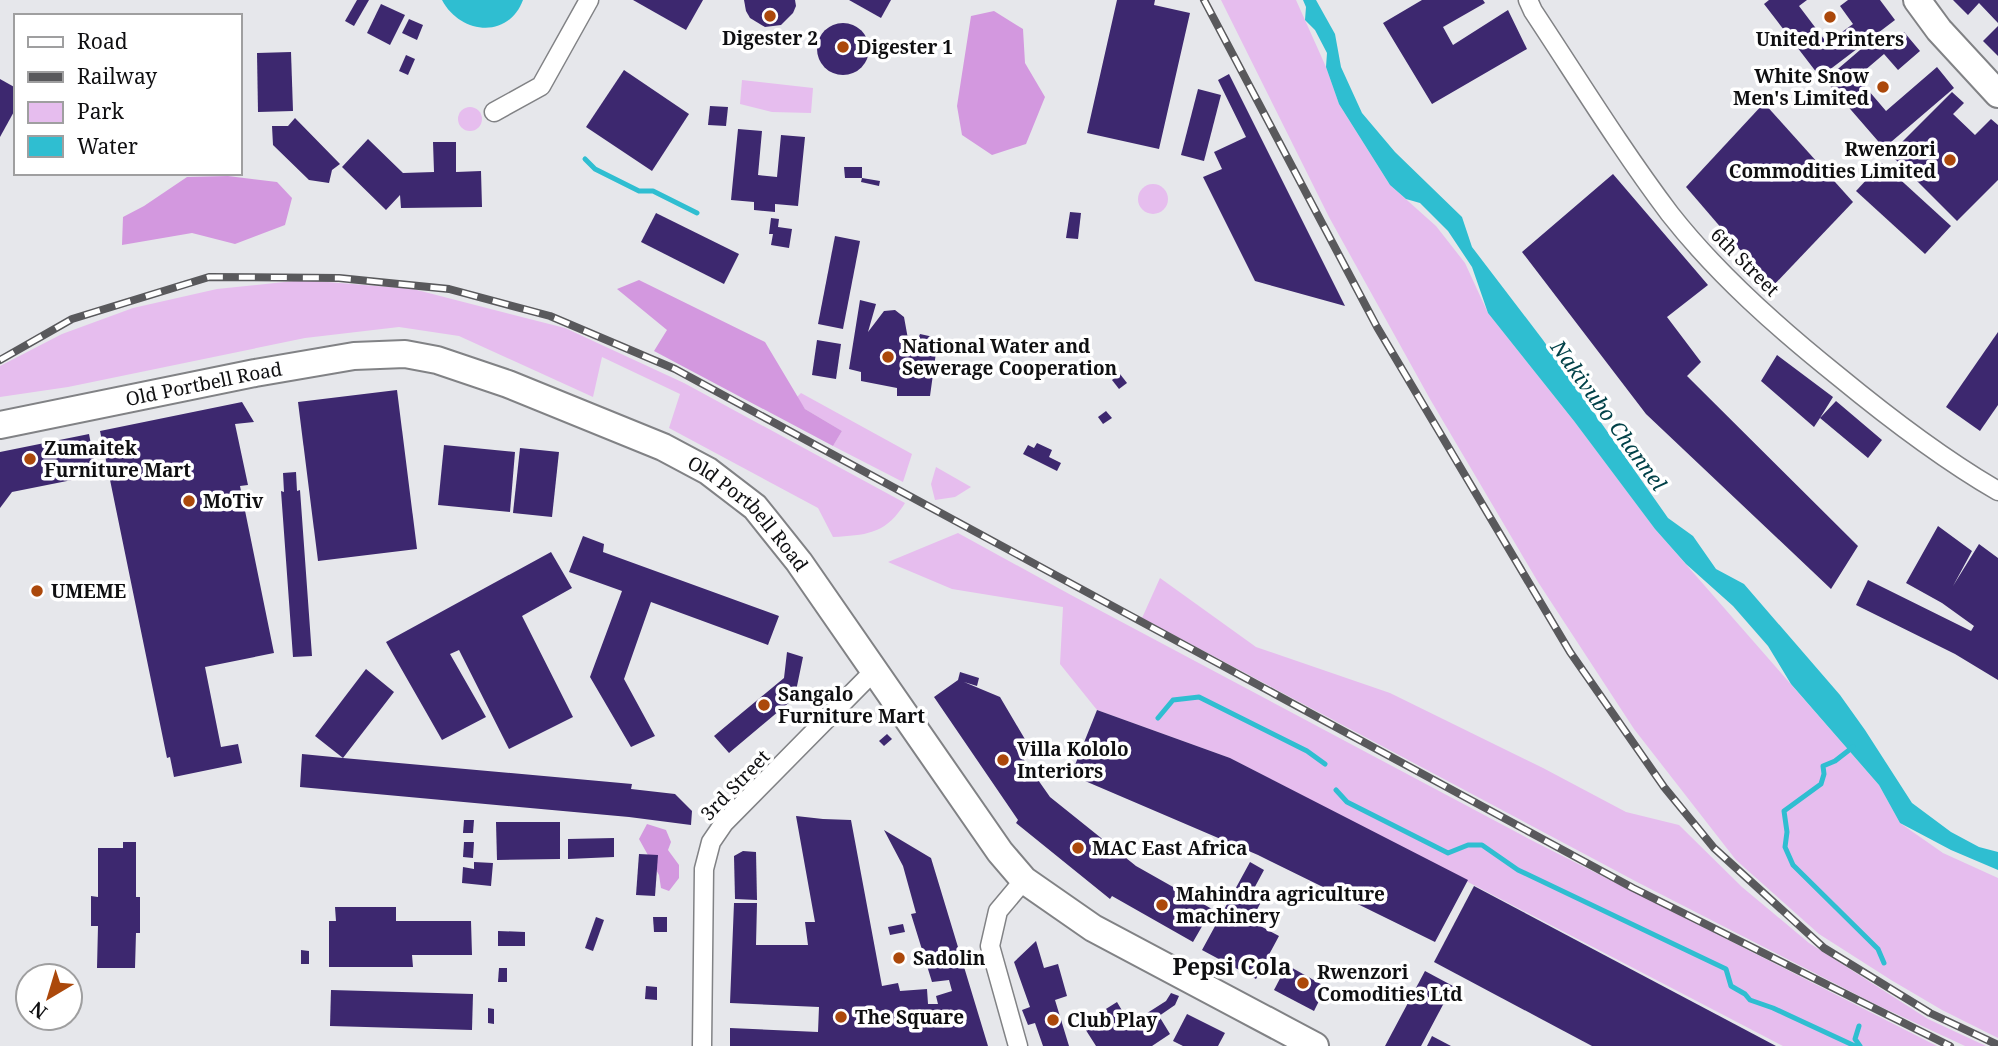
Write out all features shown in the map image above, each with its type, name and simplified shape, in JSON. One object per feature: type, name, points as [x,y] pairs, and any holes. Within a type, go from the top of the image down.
[{"type":"main road","points":[[1917,0],[1939,30],[1998,94]]},
{"type":"main road","name":"Old Portbell Road","points":[[0,425],[255,373],[354,356],[405,354],[436,360],[508,384],[663,447],[708,471],[755,507],[799,562],[1000,852],[1024,880],[1093,928],[1315,1046]]},
{"type":"street","points":[[494,112],[541,86],[589,0]]},
{"type":"street","name":"6th Street","points":[[1528,0],[1626,152],[1671,215],[1721,272],[1798,344],[1886,415],[1965,472],[1998,491]]},
{"type":"street","name":"3rd Street","points":[[702,1046],[704,869],[711,842],[724,823],[874,671]]},
{"type":"street","points":[[1018,1046],[990,946],[998,911],[1024,880]]},
{"type":"green space","points":[[1221,0],[1296,0],[1326,67],[1339,104],[1390,185],[1436,226],[1465,263],[1488,313],[1655,529],[1879,785],[1900,823],[1943,853],[1998,878],[1998,1038],[1942,1010],[1819,934],[1736,860],[1634,729],[1538,582],[1430,399],[1329,217]]},
{"type":"green space","points":[[742,80],[813,88],[811,113],[772,112],[740,104]]},
{"type":"green space","points":[[470,107],[479,110],[482,119],[479,128],[470,131],[461,128],[458,119],[461,110]]},
{"type":"green space","points":[[1153,184],[1159,185],[1167,193],[1167,205],[1159,213],[1153,214],[1147,213],[1139,205],[1138,199],[1139,193],[1147,185]]},
{"type":"green space","points":[[303,280],[413,289],[565,328],[684,383],[905,503],[891,521],[875,531],[833,537],[818,508],[669,428],[680,394],[602,357],[593,397],[459,336],[399,327],[305,338],[68,387],[0,397],[0,366],[62,334],[133,308],[217,289]]},
{"type":"green space","points":[[801,393],[912,454],[903,482],[833,446],[842,431],[805,409],[797,397]]},
{"type":"green space","points":[[936,467],[971,487],[955,497],[935,500],[931,484]]},
{"type":"green space","points":[[958,533],[1531,840],[1937,1046],[1783,1046],[1230,758],[1097,710],[1060,664],[1063,607],[952,589],[888,562]]},
{"type":"green space","points":[[1160,578],[1256,647],[1390,693],[1626,812],[1679,825],[1742,887],[1809,943],[1928,1019],[1986,1046],[1965,1046],[1875,1004],[1637,882],[1142,618]]},
{"type":"shaded area","points":[[994,11],[1023,29],[1025,63],[1045,97],[1026,144],[992,155],[962,135],[957,106],[971,16]]},
{"type":"shaded area","points":[[228,176],[277,182],[292,198],[285,225],[235,244],[192,233],[122,245],[123,217],[187,177]]},
{"type":"shaded area","points":[[639,280],[765,342],[805,409],[842,431],[833,446],[654,351],[667,330],[617,289]]},
{"type":"shaded area","points":[[647,824],[666,830],[671,842],[668,850],[679,865],[679,878],[669,891],[661,888],[659,875],[639,839]]},
{"type":"water","points":[[442,0],[523,0],[507,22],[484,28],[460,20]]},
{"type":"water","points":[[1303,0],[1316,0],[1335,34],[1341,67],[1362,113],[1395,152],[1462,217],[1472,247],[1543,340],[1668,518],[1693,536],[1716,569],[1744,584],[1840,695],[1912,803],[1951,832],[1979,847],[1998,852],[1998,870],[1951,850],[1900,823],[1879,785],[1791,684],[1768,646],[1733,606],[1686,564],[1655,529],[1488,313],[1472,267],[1448,231],[1420,203],[1406,199],[1390,185],[1339,104],[1326,67],[1327,53],[1315,30],[1305,20],[1306,7]]},
{"type":"building","points":[[357,0],[369,0],[354,26],[345,21]]},
{"type":"building","points":[[633,0],[703,0],[686,30]]},
{"type":"building","name":"Digester 2","points":[[744,0],[795,0],[796,6],[781,25],[765,27],[750,18]]},
{"type":"building","points":[[849,0],[891,0],[881,18]]},
{"type":"building","points":[[1117,0],[1155,0],[1154,5],[1190,13],[1159,149],[1087,133]]},
{"type":"building","points":[[1422,0],[1483,0],[1485,3],[1443,27],[1453,45],[1508,10],[1527,49],[1432,104],[1383,23]]},
{"type":"building","points":[[1769,0],[1807,0],[1799,6],[1827,43],[1853,24],[1840,6],[1848,0],[1880,0],[1895,20],[1820,77],[1764,4]]},
{"type":"building","points":[[1953,0],[1998,0],[1998,23],[1979,3],[1968,15]]},
{"type":"building","points":[[381,4],[405,15],[390,45],[367,33]]},
{"type":"building","points":[[409,19],[423,25],[417,40],[402,33]]},
{"type":"building","name":"Digester 1","points":[[843,23],[853,25],[861,31],[867,39],[867,59],[861,67],[853,73],[843,75],[833,73],[825,67],[819,59],[817,49],[819,39],[825,31],[833,25]]},
{"type":"building","points":[[1998,26],[1998,56],[1983,41]]},
{"type":"building","points":[[1881,32],[1891,44],[1904,32],[1920,51],[1898,70],[1884,54],[1857,77],[1886,111],[1937,67],[1954,88],[1884,148],[1825,80]]},
{"type":"building","points":[[291,52],[293,111],[258,112],[257,53]]},
{"type":"building","points":[[406,55],[415,59],[408,75],[399,71]]},
{"type":"building","points":[[624,70],[689,114],[652,171],[586,127]]},
{"type":"building","points":[[1229,74],[1345,306],[1255,281],[1203,177],[1222,169],[1214,152],[1246,137],[1218,80]]},
{"type":"building","points":[[0,79],[14,87],[14,112],[0,137]]},
{"type":"building","points":[[1198,89],[1221,95],[1204,161],[1181,155]]},
{"type":"building","points":[[1952,92],[1964,103],[1953,114],[1975,135],[1991,119],[1998,125],[1998,180],[1957,221],[1890,154]]},
{"type":"building","points":[[1764,103],[1853,202],[1772,287],[1686,187]]},
{"type":"building","points":[[710,106],[728,107],[726,126],[708,125]]},
{"type":"building","points":[[295,118],[340,164],[332,170],[329,183],[309,180],[273,145],[272,126],[288,126]]},
{"type":"building","points":[[738,129],[762,131],[758,175],[777,177],[781,135],[805,137],[798,206],[775,204],[775,212],[754,210],[754,202],[731,200]]},
{"type":"building","points":[[368,139],[403,173],[434,172],[433,142],[456,142],[456,172],[481,171],[482,207],[401,208],[400,195],[386,210],[342,167]]},
{"type":"building","points":[[1882,163],[1951,226],[1925,254],[1856,191]]},
{"type":"building","points":[[844,167],[862,167],[862,178],[845,178]]},
{"type":"building","points":[[1613,174],[1708,285],[1667,317],[1701,362],[1687,376],[1858,546],[1831,589],[1646,414],[1522,252]]},
{"type":"building","points":[[862,178],[880,181],[879,186],[861,182]]},
{"type":"building","points":[[1070,212],[1081,213],[1078,239],[1066,238]]},
{"type":"building","points":[[656,213],[739,254],[724,284],[641,242]]},
{"type":"building","points":[[771,218],[779,219],[778,227],[792,229],[789,248],[771,245]]},
{"type":"building","points":[[835,236],[860,241],[843,329],[818,324]]},
{"type":"building","points":[[860,300],[876,304],[868,332],[884,311],[895,310],[904,317],[908,339],[917,341],[920,334],[938,338],[930,396],[897,396],[897,388],[861,381],[861,372],[849,369]]},
{"type":"building","points":[[1998,332],[1998,405],[1980,431],[1946,407]]},
{"type":"building","points":[[817,340],[841,344],[836,379],[812,375]]},
{"type":"building","points":[[1777,355],[1833,397],[1814,427],[1761,381]]},
{"type":"building","points":[[1120,374],[1127,383],[1119,389],[1112,380]]},
{"type":"building","points":[[397,390],[417,549],[318,561],[298,402]]},
{"type":"building","points":[[1836,401],[1882,440],[1868,458],[1820,418]]},
{"type":"building","points":[[242,402],[254,422],[235,424],[248,485],[240,486],[274,653],[205,667],[221,747],[238,744],[242,763],[174,777],[170,757],[167,758],[100,431]]},
{"type":"building","points":[[1106,411],[1112,418],[1103,424],[1098,417]]},
{"type":"building","points":[[89,434],[97,475],[12,492],[0,508],[0,452]]},
{"type":"building","points":[[1037,443],[1052,450],[1049,457],[1061,463],[1057,471],[1023,454],[1028,445],[1034,448]]},
{"type":"building","points":[[444,445],[515,452],[510,512],[438,505]]},
{"type":"building","points":[[520,448],[559,452],[552,517],[513,513]]},
{"type":"building","points":[[296,472],[297,491],[300,490],[312,656],[293,657],[281,491],[284,492],[283,473]]},
{"type":"building","points":[[1938,526],[1972,551],[1953,586],[1979,544],[1998,558],[1998,680],[1955,654],[1856,605],[1868,580],[1971,631],[1974,626],[1942,603],[1906,583]]},
{"type":"building","points":[[583,536],[604,544],[603,552],[779,616],[768,645],[651,602],[624,679],[655,736],[631,747],[590,677],[622,591],[569,572]]},
{"type":"building","points":[[551,552],[572,588],[522,616],[573,717],[509,749],[459,650],[450,654],[486,717],[442,740],[386,642]]},
{"type":"building","points":[[787,652],[803,657],[796,691],[798,695],[729,753],[714,736],[784,678]]},
{"type":"building","points":[[366,669],[394,692],[343,758],[315,736]]},
{"type":"building","points":[[960,672],[979,678],[977,686],[964,682],[1000,697],[1026,741],[1015,747],[1050,797],[1136,866],[1212,909],[1193,942],[1112,896],[1110,899],[1016,823],[1018,820],[934,697],[958,680]]},
{"type":"building","points":[[1097,710],[1230,758],[1468,880],[1435,942],[1258,855],[1071,775]]},
{"type":"building","points":[[887,734],[892,739],[884,746],[879,741]]},
{"type":"building","points":[[302,754],[632,784],[631,789],[675,794],[692,811],[691,825],[300,787]]},
{"type":"building","points":[[796,816],[851,820],[882,986],[898,983],[900,991],[927,989],[928,1004],[938,1004],[936,996],[952,991],[949,980],[932,982],[911,914],[916,913],[903,866],[884,830],[931,858],[988,1046],[730,1046],[730,1028],[818,1032],[819,1007],[730,1003],[734,903],[757,903],[756,945],[808,945],[805,922],[815,922]]},
{"type":"building","points":[[464,820],[474,820],[473,833],[463,833]]},
{"type":"building","points":[[496,822],[560,822],[560,859],[497,860]]},
{"type":"building","points":[[614,838],[614,857],[568,859],[568,839]]},
{"type":"building","points":[[123,842],[136,842],[136,897],[140,897],[140,933],[136,933],[135,968],[97,968],[98,926],[91,926],[91,896],[98,897],[98,848],[123,848]]},
{"type":"building","points":[[464,842],[474,842],[473,858],[463,857]]},
{"type":"building","points":[[743,851],[756,852],[757,900],[735,899],[734,856]]},
{"type":"building","points":[[639,854],[658,855],[655,896],[636,895]]},
{"type":"building","points":[[474,862],[493,863],[491,886],[462,883],[463,867],[474,869]]},
{"type":"building","points":[[1250,862],[1264,870],[1250,896],[1261,902],[1251,921],[1279,936],[1256,979],[1202,950]]},
{"type":"building","points":[[1474,886],[1776,1046],[1592,1046],[1434,962]]},
{"type":"building","points":[[335,907],[396,907],[396,921],[471,921],[472,955],[412,955],[413,967],[329,967],[329,921],[336,921]]},
{"type":"building","points":[[596,917],[604,920],[593,951],[585,948]]},
{"type":"building","points":[[653,917],[667,917],[667,932],[654,932]]},
{"type":"building","points":[[903,924],[905,932],[890,935],[888,927]]},
{"type":"building","points":[[498,931],[525,932],[525,946],[498,946]]},
{"type":"building","points":[[1036,941],[1044,968],[1058,964],[1067,996],[1055,1000],[1069,1046],[1043,1046],[1035,1023],[1028,1025],[1022,1010],[1030,1007],[1014,962]]},
{"type":"building","points":[[301,950],[309,951],[309,964],[301,964]]},
{"type":"building","points":[[1287,965],[1326,987],[1314,1011],[1274,990]]},
{"type":"building","points":[[499,968],[507,968],[507,982],[498,982]]},
{"type":"building","points":[[1425,971],[1453,986],[1421,1046],[1385,1046]]},
{"type":"building","points":[[646,986],[657,987],[657,1000],[645,999]]},
{"type":"building","points":[[331,990],[473,994],[472,1030],[330,1026]]},
{"type":"building","points":[[1171,993],[1179,996],[1175,1005],[1159,1016],[1170,1034],[1152,1046],[1096,1046],[1082,1024],[1117,1002],[1130,1024],[1166,1001]]},
{"type":"building","points":[[488,1008],[494,1009],[494,1024],[488,1023]]},
{"type":"building","points":[[1187,1014],[1225,1033],[1218,1046],[1183,1046],[1173,1041]]},
{"type":"building","points":[[1432,1036],[1451,1046],[1427,1046]]},
{"type":"waterway","points":[[585,159],[595,169],[639,191],[653,191],[697,213]]},
{"type":"waterway","points":[[1158,718],[1173,700],[1199,697],[1307,751],[1325,764]]},
{"type":"waterway","points":[[1853,747],[1835,761],[1823,766],[1821,784],[1784,811],[1787,832],[1785,847],[1793,865],[1878,949],[1884,963]]},
{"type":"waterway","points":[[1336,790],[1347,802],[1448,853],[1468,845],[1482,845],[1518,870],[1726,969],[1731,986],[1750,1000],[1855,1046]]},
{"type":"waterway","points":[[1859,1026],[1855,1039],[1860,1046]]},
{"type":"railway","points":[[1204,0],[1377,327],[1570,652],[1664,787],[1714,848],[1824,948],[1930,1013],[1998,1045]]},
{"type":"railway","points":[[0,360],[72,319],[209,277],[339,278],[449,289],[550,316],[675,369],[1633,888],[1950,1046]]},
{"type":"place","name":"Digester 2","points":[[770,16]]},
{"type":"place","name":"United Printers","points":[[1830,17]]},
{"type":"place","name":"Digester 1","points":[[843,47]]},
{"type":"place","name":"White Snow Men's Limited","points":[[1883,87]]},
{"type":"place","name":"Rwenzori Commodities Limited","points":[[1950,160]]},
{"type":"place","name":"National Water and Sewerage Cooperation","points":[[888,357]]},
{"type":"place","name":"Zumaitek Furniture Mart","points":[[30,459]]},
{"type":"place","name":"MoTiv","points":[[189,501]]},
{"type":"place","name":"UMEME","points":[[37,591]]},
{"type":"place","name":"Sangalo Furniture Mart","points":[[764,705]]},
{"type":"place","name":"Villa Kololo Interiors","points":[[1003,760]]},
{"type":"place","name":"MAC East Africa","points":[[1078,848]]},
{"type":"place","name":"Mahindra agriculture machinery","points":[[1162,905]]},
{"type":"place","name":"Sadolin","points":[[899,958]]},
{"type":"place","name":"Rwenzori Comodities Ltd","points":[[1303,983]]},
{"type":"place","name":"The Square","points":[[841,1017]]},
{"type":"place","name":"Club Play","points":[[1053,1020]]},
{"type":"district","name":"Pepsi Cola","points":[[1232,966]]},
{"type":"water label","name":"Nakivubo Channel","points":[[1609,415]]}]
